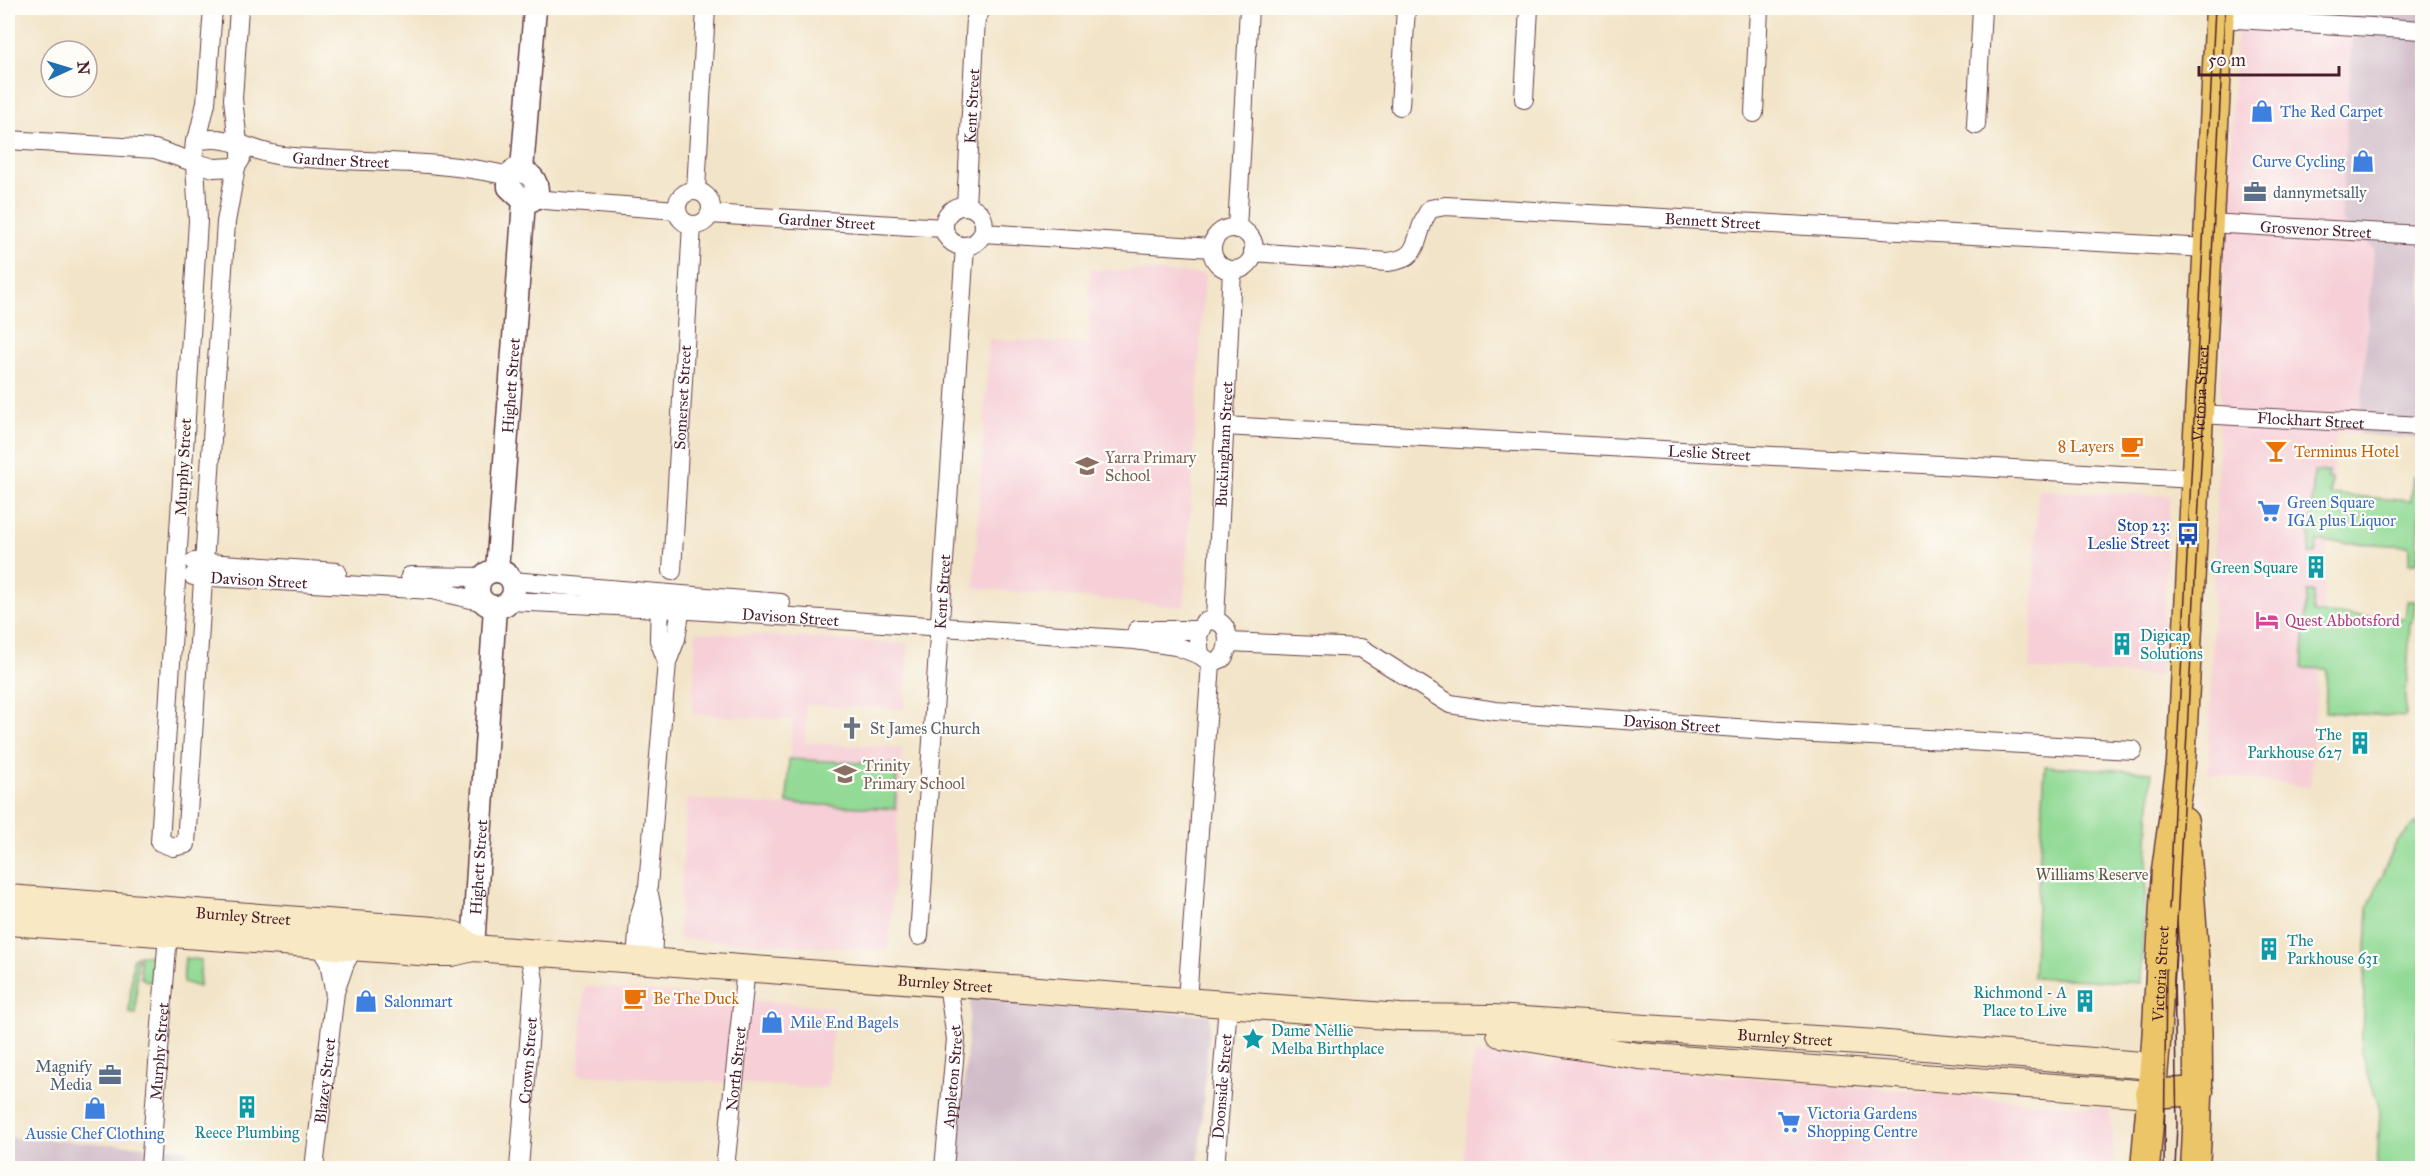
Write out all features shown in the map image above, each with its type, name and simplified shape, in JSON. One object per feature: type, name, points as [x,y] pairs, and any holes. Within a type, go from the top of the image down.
[{"type":"main road","name":"Victoria Street","points":[[2145,1168],[2166,870],[2180,778],[2220,13]]},
{"type":"main road","name":"Victoria Street","points":[[2180,778],[2196,992],[2199,1086],[2195,1168]]},
{"type":"main road","name":"Burnley Street","points":[[8,898],[318,944],[354,947],[432,953],[452,953],[473,948],[1228,1005],[1417,1018],[1494,1018],[1876,1043],[2153,1066]]},
{"type":"main road","name":"Burnley Street","points":[[8,922],[169,922],[434,930],[454,935],[473,948]]},
{"type":"main road","name":"Burnley Street","points":[[1417,1018],[1487,1032],[1639,1056],[1870,1075],[2150,1094]]},
{"type":"main road","points":[[1639,1056],[1640,1028]]},
{"type":"main road","points":[[1870,1075],[1876,1043]]},
{"type":"main road","points":[[2153,1066],[2177,1071],[2199,1086]]},
{"type":"main road","points":[[2150,1094],[2199,1086]]},
{"type":"street","points":[[8,140],[155,149],[196,141],[207,93],[213,8]]},
{"type":"street","points":[[239,8],[234,95],[239,145]]},
{"type":"street","points":[[535,8],[515,173],[509,187],[531,198],[545,200],[677,210]]},
{"type":"street","points":[[696,190],[706,8]]},
{"type":"street","name":"Kent Street","points":[[966,206],[976,18],[982,8]]},
{"type":"street","points":[[1237,229],[1249,8]]},
{"type":"street","points":[[1400,106],[1406,8]]},
{"type":"street","points":[[1524,99],[1529,8]]},
{"type":"street","points":[[1754,113],[1759,8]]},
{"type":"street","points":[[1976,125],[1982,8]]},
{"type":"street","points":[[2220,13],[2422,30]]},
{"type":"street","points":[[207,93],[234,95]]},
{"type":"street","name":"Gardner Street","points":[[196,141],[216,138],[281,156],[515,173]]},
{"type":"street","name":"Murphy Street","points":[[196,141],[194,163],[198,209],[160,842],[173,848],[186,844],[227,211],[237,166],[242,159],[239,145]]},
{"type":"street","points":[[155,149],[194,163]]},
{"type":"street","name":"Gardner Street","points":[[194,163],[214,168],[237,166],[281,156]]},
{"type":"street","points":[[696,190],[709,199],[710,214],[702,222],[692,225],[682,220],[677,210],[681,196],[696,190]]},
{"type":"street","name":"Highett Street","points":[[473,948],[497,590],[531,198]]},
{"type":"street","points":[[966,206],[981,215],[983,232],[976,242],[964,246],[949,239],[944,228],[950,212],[966,206]]},
{"type":"street","name":"Bennett Street","points":[[1253,252],[1388,262],[1403,260],[1413,252],[1422,220],[1430,209],[1445,206],[2207,235]]},
{"type":"street","points":[[198,209],[227,211]]},
{"type":"street","name":"Gardner Street","points":[[710,214],[944,228]]},
{"type":"street","name":"Somerset Street","points":[[672,571],[692,225]]},
{"type":"street","points":[[1237,229],[1251,240],[1253,252],[1244,267],[1232,270],[1225,269],[1215,261],[1212,248],[1220,232],[1237,229]]},
{"type":"street","points":[[983,232],[1212,248]]},
{"type":"street","name":"Grosvenor Street","points":[[2207,235],[2422,235]]},
{"type":"street","name":"Kent Street","points":[[919,936],[964,246]]},
{"type":"street","name":"Buckingham Street","points":[[1215,620],[1232,270]]},
{"type":"street","name":"Flockhart Street","points":[[2199,414],[2422,426]]},
{"type":"street","name":"Leslie Street","points":[[1224,426],[2196,479]]},
{"type":"street","name":"Davison Street","points":[[177,568],[342,579],[432,590],[497,590],[1073,630],[1199,630]]},
{"type":"street","name":"Davison Street","points":[[342,579],[433,578],[497,590]]},
{"type":"street","points":[[660,601],[659,640],[667,662]]},
{"type":"street","points":[[644,960],[654,919],[648,886],[667,662],[676,639],[681,603]]},
{"type":"street","points":[[1187,1001],[1206,659],[1199,630],[1204,622],[1215,620],[1225,625],[1228,642],[1223,658],[1206,659]]},
{"type":"street","name":"Davison Street","points":[[1073,630],[1158,643],[1206,659]]},
{"type":"street","name":"Davison Street","points":[[1228,642],[1361,648],[1450,704],[1495,711],[1795,732],[2133,750]]},
{"type":"street","points":[[167,726],[194,727]]},
{"type":"street","name":"Murphy Street","points":[[150,1168],[169,922]]},
{"type":"street","name":"Blazey Street","points":[[318,944],[331,967],[335,992]]},
{"type":"street","name":"Blazey Street","points":[[314,1168],[335,992],[345,963],[354,947]]},
{"type":"street","name":"Crown Street","points":[[519,1168],[534,980],[529,952]]},
{"type":"street","name":"North Street","points":[[725,1168],[746,968]]},
{"type":"street","name":"Appleton Street","points":[[944,1168],[956,1040],[948,984]]},
{"type":"street","name":"Doonside Street","points":[[1215,1168],[1228,1005]]},
{"type":"shaded area","points":[[2238,8],[2354,8],[2341,219],[2374,249],[2359,434],[2336,432],[2310,787],[2208,774],[2226,212]]},
{"type":"shaded area","points":[[2354,8],[2422,8],[2422,439],[2359,434],[2374,249],[2341,219]]},
{"type":"shaded area","name":"Yarra Primary School","points":[[1090,269],[1205,274],[1184,607],[974,588],[989,339],[1088,344]]},
{"type":"shaded area","points":[[2038,490],[2170,496],[2160,676],[2030,670]]},
{"type":"shaded area","name":"Trinity Primary School","points":[[696,632],[908,644],[905,709],[806,705],[805,743],[902,748],[889,950],[678,939],[687,799],[786,806],[793,720],[692,714]]},
{"type":"shaded area","points":[[585,986],[834,1007],[828,1088],[578,1075]]},
{"type":"shaded area","points":[[971,998],[1210,1015],[1198,1168],[957,1168]]},
{"type":"shaded area","name":"Victoria Gardens Shopping Centre","points":[[1474,1054],[2109,1109],[2113,1134],[2113,1168],[1463,1168]]},
{"type":"shaded area","points":[[8,1137],[188,1149],[187,1168],[8,1168]]},
{"type":"green space","points":[[2314,471],[2328,472],[2327,479],[2331,479],[2330,494],[2411,501],[2413,476],[2422,476],[2417,563],[2409,563],[2409,546],[2317,541],[2316,554],[2309,554]]},
{"type":"green space","points":[[2307,592],[2314,592],[2313,613],[2405,619],[2407,601],[2415,601],[2413,622],[2410,622],[2405,717],[2325,712],[2327,669],[2302,668]]},
{"type":"green space","points":[[789,759],[897,765],[895,809],[787,803]]},
{"type":"green space","name":"Williams Reserve","points":[[2045,766],[2152,772],[2140,983],[2033,977]]},
{"type":"green space","points":[[2422,820],[2422,1011],[2417,1036],[2422,1168],[2377,1168],[2380,1110],[2361,1053],[2368,907],[2395,845],[2410,828]]},
{"type":"green space","points":[[139,955],[154,958],[151,983],[141,978]]},
{"type":"green space","points":[[137,956],[136,1014],[129,1013],[133,958]]},
{"type":"green space","points":[[185,958],[201,960],[199,987],[183,982]]},
{"type":"water","points":[[2422,1011],[2422,1134],[2417,1036]]},
{"type":"tram line","points":[[2169,909],[2215,8]]},
{"type":"tram line","points":[[2175,1168],[2177,1125],[2174,980],[2225,8]]},
{"type":"tram line","points":[[2164,1168],[2166,969]]},
{"type":"place","name":"The Red Carpet","points":[[2262,111]]},
{"type":"place","name":"Curve Cycling","points":[[2363,161]]},
{"type":"place","name":"dannymetsally","points":[[2255,192]]},
{"type":"place","name":"8 Layers","points":[[2132,446]]},
{"type":"place","name":"Terminus Hotel","points":[[2276,451]]},
{"type":"place","name":"Yarra Primary School","points":[[1087,466]]},
{"type":"place","name":"Green Square IGA plus Liquor","points":[[2269,511]]},
{"type":"place","name":"Stop 23: Leslie Street","points":[[2188,534]]},
{"type":"place","name":"Green Square","points":[[2316,567]]},
{"type":"place","name":"Quest Abbotsford","points":[[2267,620]]},
{"type":"place","name":"Digicap Solutions","points":[[2122,644]]},
{"type":"place","name":"St James Church","points":[[852,728]]},
{"type":"place","name":"The Parkhouse 627","points":[[2360,743]]},
{"type":"place","name":"Trinity Primary School","points":[[845,774]]},
{"type":"place","name":"The Parkhouse 631","points":[[2269,949]]},
{"type":"place","name":"Be The Duck","points":[[635,998]]},
{"type":"place","name":"Salonmart","points":[[366,1001]]},
{"type":"place","name":"Richmond - A Place to Live","points":[[2085,1001]]},
{"type":"place","name":"Mile End Bagels","points":[[772,1022]]},
{"type":"place","name":"Dame Nellie Melba Birthplace","points":[[1253,1039]]},
{"type":"place","name":"Magnify Media","points":[[110,1075]]},
{"type":"place","name":"Reece Plumbing","points":[[247,1107]]},
{"type":"place","name":"Aussie Chef Clothing","points":[[95,1108]]},
{"type":"place","name":"Victoria Gardens Shopping Centre","points":[[1789,1122]]}]
